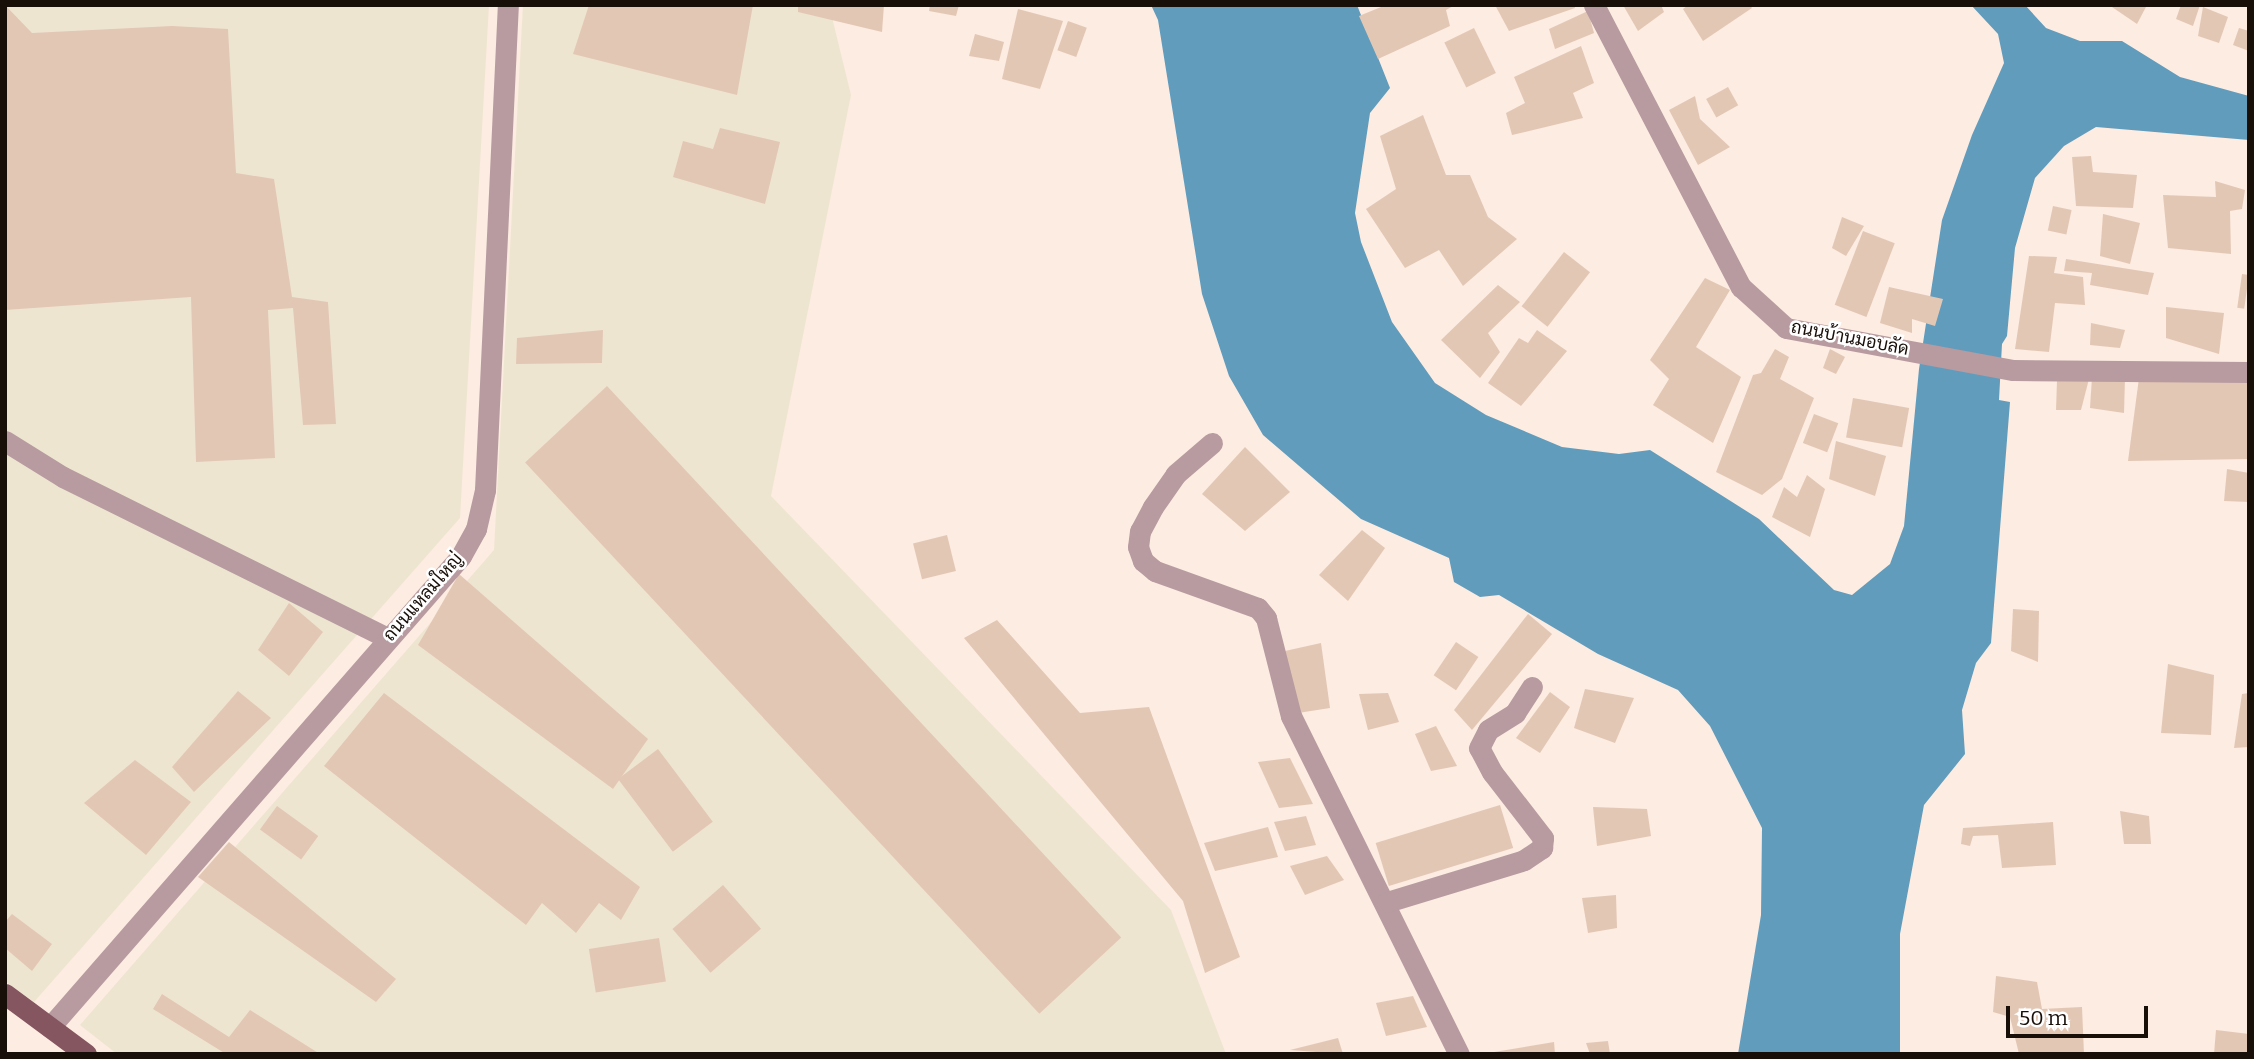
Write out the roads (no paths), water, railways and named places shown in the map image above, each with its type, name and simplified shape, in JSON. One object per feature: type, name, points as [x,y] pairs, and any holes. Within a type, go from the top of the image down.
[{"type":"main road","points":[[5,994],[86,1054]]},
{"type":"street","name":"ถนนแหลมใหญ่","points":[[50,1027],[461,556],[476,529],[485,489],[508,5]]},
{"type":"street","name":"ถนนบ้านมอบลัด","points":[[1594,5],[1741,287],[1786,328],[2013,370],[2249,372]]},
{"type":"street","points":[[5,441],[63,477],[387,638]]},
{"type":"street","points":[[1212,443],[1176,474],[1153,507],[1140,531],[1138,547],[1143,561],[1155,571],[1258,608],[1266,618],[1290,716],[1387,902],[1459,1054]]},
{"type":"street","points":[[1387,902],[1524,860],[1542,848],[1543,838],[1492,772],[1479,748],[1488,730],[1515,713],[1532,687]]},
{"type":"water","points":[[1151,5],[1357,5],[1390,88],[1370,113],[1355,213],[1361,242],[1392,322],[1435,383],[1486,415],[1562,447],[1619,454],[1650,450],[1759,519],[1834,590],[1852,595],[1890,564],[1904,526],[1919,369],[1942,220],[1972,135],[2004,63],[1998,34],[1971,5],[2025,5],[2046,28],[2080,41],[2122,41],[2180,77],[2249,96],[2249,140],[2096,127],[2064,146],[2035,178],[2015,248],[2007,336],[2002,344],[1999,400],[2010,402],[1991,643],[1976,663],[1962,710],[1965,754],[1924,805],[1900,934],[1900,1054],[1738,1054],[1761,915],[1762,828],[1710,726],[1678,690],[1598,654],[1499,595],[1480,597],[1454,582],[1449,558],[1361,519],[1263,435],[1229,376],[1202,294],[1158,20]]}]
